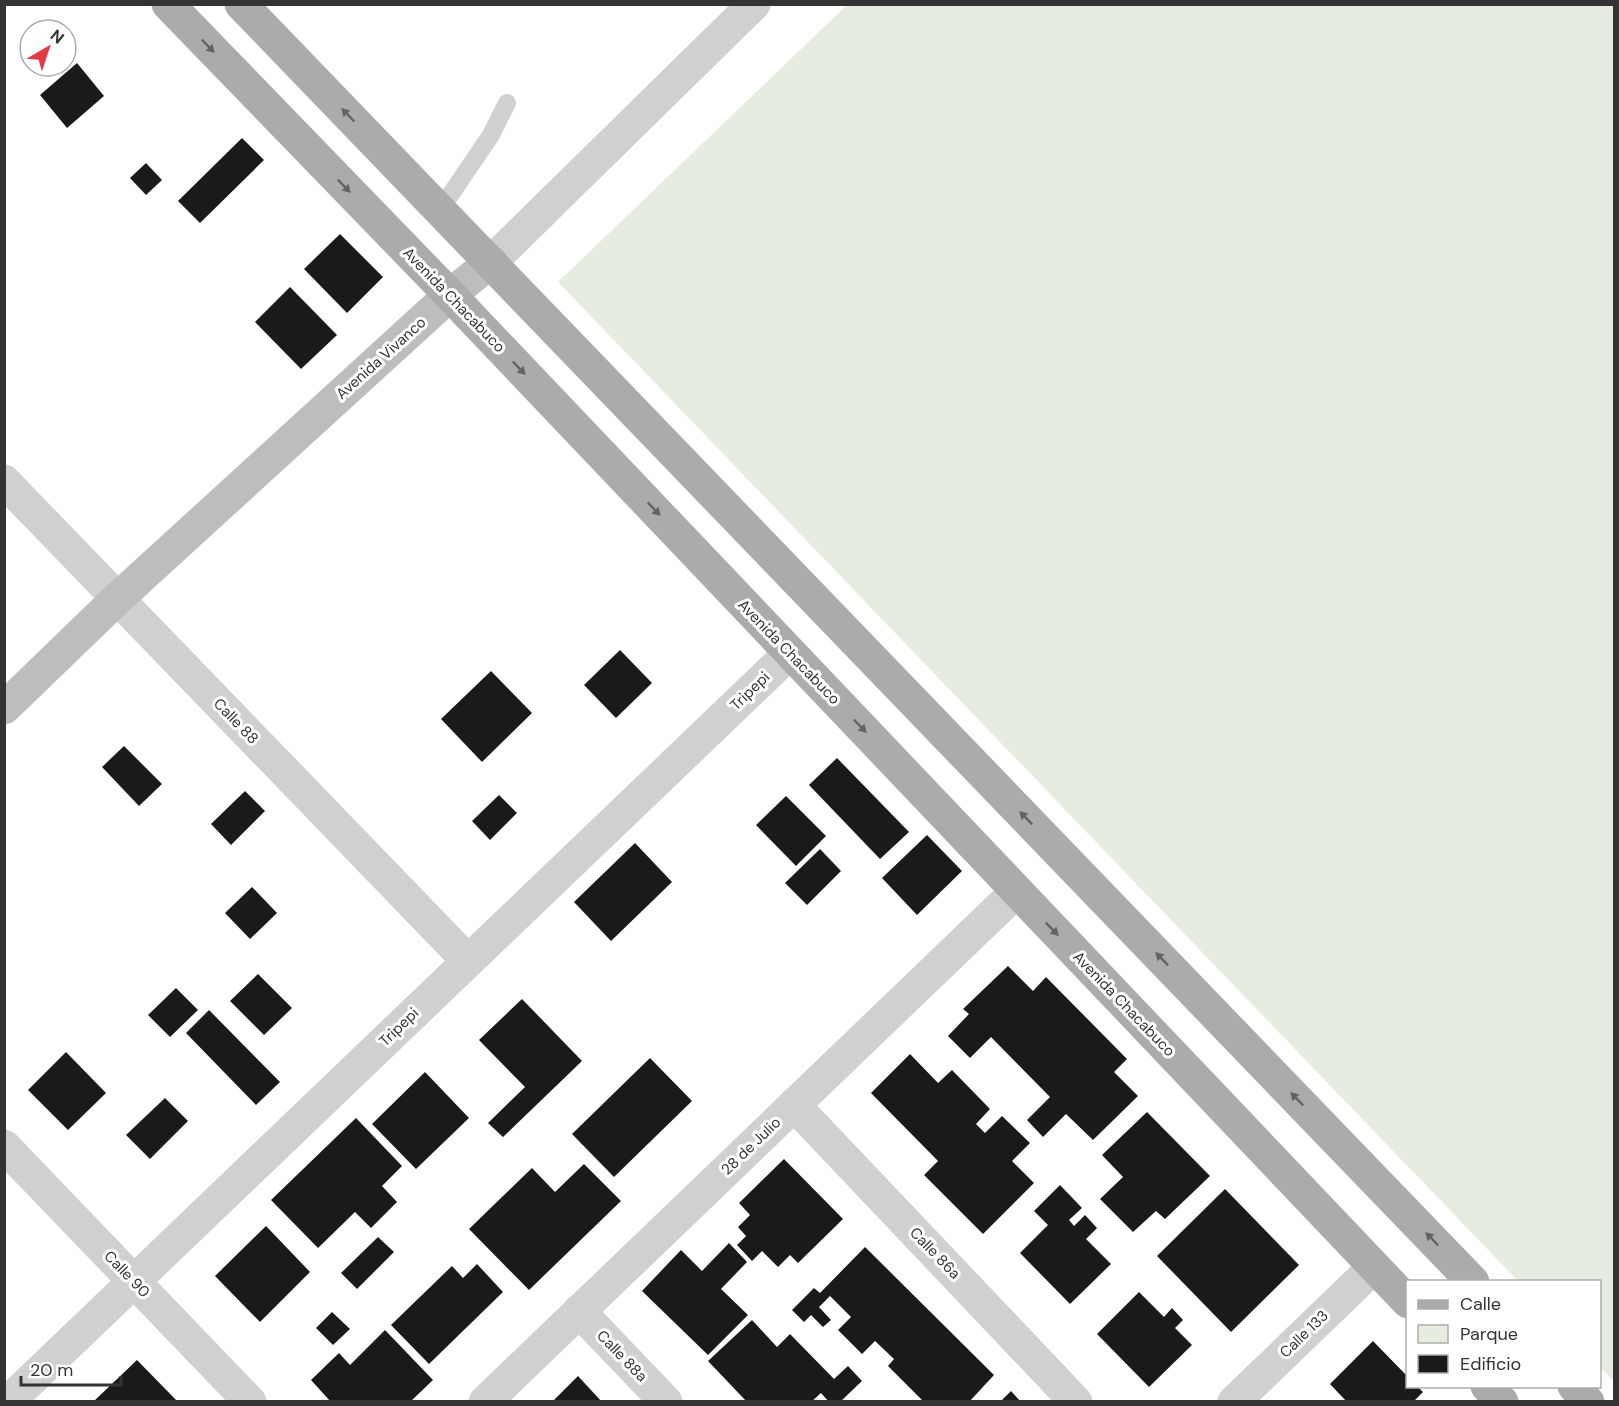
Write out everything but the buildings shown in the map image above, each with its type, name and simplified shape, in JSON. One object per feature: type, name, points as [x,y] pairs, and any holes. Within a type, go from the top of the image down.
[{"type":"main road","name":"Avenida Chacabuco","points":[[168,4],[450,295],[1406,1301]]},
{"type":"main road","points":[[241,4],[1472,1280]]},
{"type":"main road","name":"Avenida Vivanco","points":[[4,708],[117,599],[450,295],[491,262]]},
{"type":"main road","points":[[1490,1388],[1502,1401]]},
{"type":"main road","points":[[1576,1388],[1588,1401]]},
{"type":"street","name":"Avenida Vivanco","points":[[491,262],[754,4]]},
{"type":"street","name":"Calle 88","points":[[4,481],[468,961]]},
{"type":"street","name":"Tripepi","points":[[8,1401],[790,653]]},
{"type":"street","name":"28 de Julio","points":[[484,1401],[1017,891]]},
{"type":"street","name":"Calle 86a","points":[[794,1105],[1077,1401]]},
{"type":"street","name":"Calle 90","points":[[4,1146],[250,1401]]},
{"type":"street","name":"Calle 133","points":[[1234,1401],[1374,1267]]},
{"type":"street","name":"Calle 88a","points":[[579,1311],[666,1401]]},
{"type":"lane","points":[[440,210],[491,135],[507,103]]},
{"type":"green space","points":[[848,4],[1614,5],[1614,1382],[1601,1368],[1601,1280],[1517,1280],[558,282]]}]
